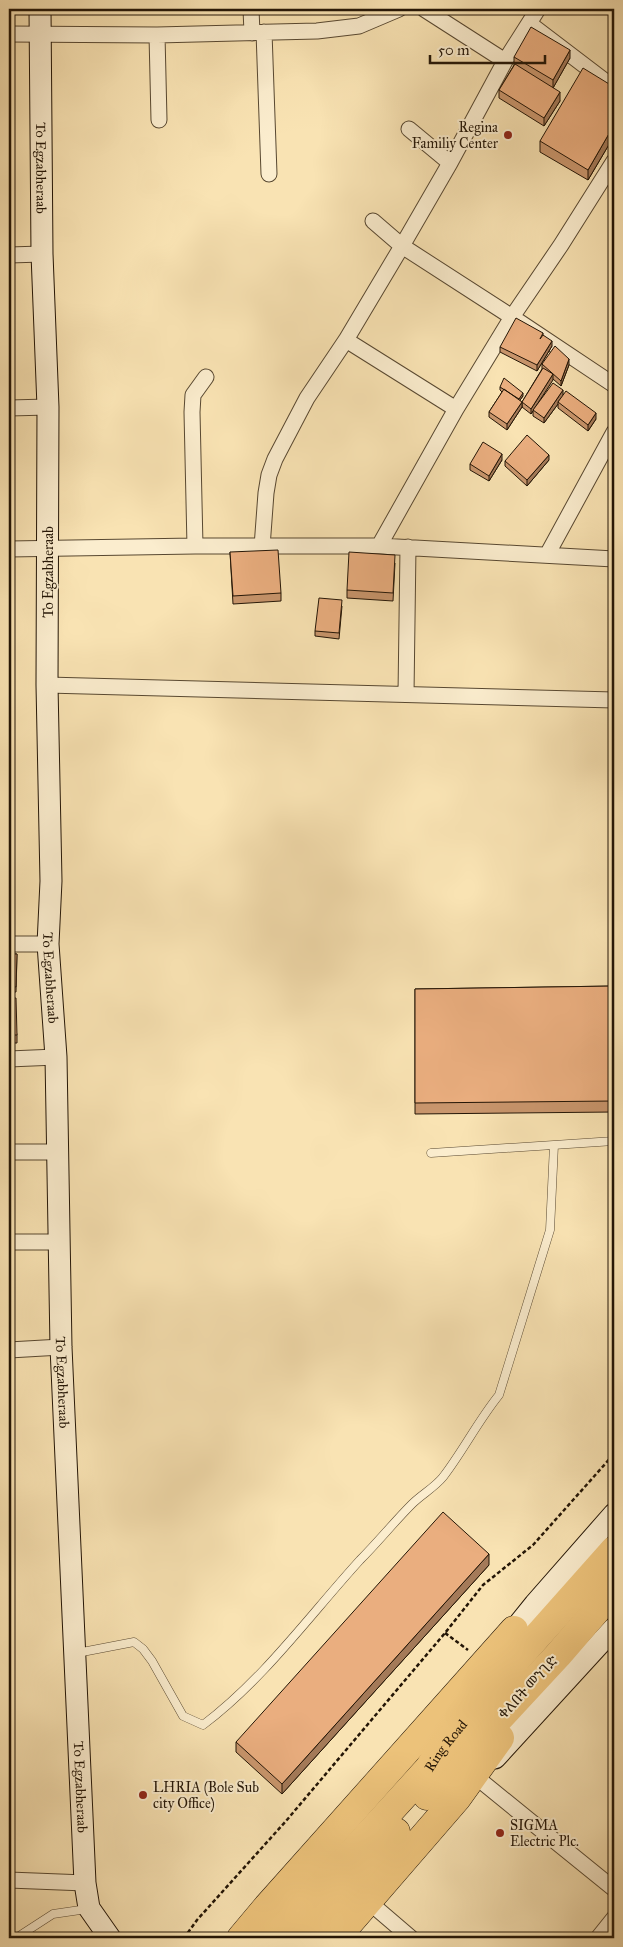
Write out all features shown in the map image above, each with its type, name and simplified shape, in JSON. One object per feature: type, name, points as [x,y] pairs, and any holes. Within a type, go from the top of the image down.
[{"type":"highway","name":"Ring Road","points":[[274,1938],[429,1768],[502,1676],[614,1550]]},
{"type":"highway","name":"ቀለበት መንገድ","points":[[448,1790],[558,1655],[614,1590]]},
{"type":"highway","points":[[241,1938],[514,1630]]},
{"type":"highway","points":[[440,1752],[514,1630]]},
{"type":"highway","points":[[336,1938],[369,1902],[448,1790]]},
{"type":"highway","name":"Ring Road","points":[[303,1938],[448,1790]]},
{"type":"main road","name":"To Egzabheraab","points":[[40,9],[42,254],[48,408],[49,547],[47,685],[52,881],[48,944],[56,1057],[61,1347],[85,1883],[89,1908],[110,1938]]},
{"type":"main road","points":[[514,1630],[614,1514]]},
{"type":"main road","points":[[448,1790],[476,1777],[614,1628]]},
{"type":"street","points":[[250,9],[258,33],[269,174]]},
{"type":"street","points":[[9,34],[157,35],[317,31],[359,26],[399,9]]},
{"type":"street","points":[[424,9],[505,61]]},
{"type":"street","points":[[262,547],[268,475],[275,459],[307,398],[346,340],[402,246],[450,164],[505,61],[538,9]]},
{"type":"street","points":[[530,24],[614,88]]},
{"type":"street","points":[[157,35],[158,120]]},
{"type":"street","points":[[409,130],[450,164]]},
{"type":"street","points":[[380,546],[456,409],[512,316],[561,245],[614,161]]},
{"type":"street","points":[[373,221],[402,246],[614,384]]},
{"type":"street","points":[[9,255],[42,254]]},
{"type":"street","points":[[346,340],[456,409]]},
{"type":"street","points":[[196,546],[193,395],[206,377]]},
{"type":"street","points":[[9,408],[48,408]]},
{"type":"street","points":[[547,555],[614,432]]},
{"type":"street","points":[[9,548],[380,546],[614,558]]},
{"type":"street","points":[[406,694],[408,547]]},
{"type":"street","points":[[47,685],[614,700]]},
{"type":"street","points":[[9,944],[48,944]]},
{"type":"street","points":[[9,1059],[56,1057]]},
{"type":"street","points":[[9,1152],[58,1152]]},
{"type":"street","points":[[9,1242],[60,1242]]},
{"type":"street","points":[[9,1350],[61,1347]]},
{"type":"street","points":[[476,1777],[614,1889]]},
{"type":"street","points":[[9,1880],[85,1883]]},
{"type":"street","points":[[369,1902],[411,1938]]},
{"type":"street","points":[[598,1938],[614,1918]]},
{"type":"lane","points":[[431,1153],[614,1141]]},
{"type":"lane","points":[[75,1653],[134,1642],[143,1649],[152,1661],[183,1716],[204,1725],[227,1707],[258,1678],[330,1593],[414,1502],[436,1486],[483,1414],[499,1395],[550,1230],[554,1145]]},
{"type":"lane","points":[[16,1938],[53,1914],[89,1908]]},
{"type":"path","points":[[184,1938],[286,1821],[445,1633],[483,1585],[533,1544],[614,1454]]},
{"type":"path","points":[[445,1633],[486,1663]]},
{"type":"building","points":[[531,27],[570,50],[553,80],[514,57]]},
{"type":"building","points":[[515,64],[560,92],[544,118],[499,90]]},
{"type":"building","points":[[583,68],[614,87],[614,125],[588,170],[540,141]]},
{"type":"building","points":[[614,184],[614,199],[609,197]]},
{"type":"building","points":[[516,318],[543,333],[540,339],[543,335],[552,341],[537,365],[500,347]]},
{"type":"building","points":[[555,346],[569,359],[561,381],[542,364]]},
{"type":"building","points":[[543,368],[553,374],[531,409],[522,402]]},
{"type":"building","points":[[504,378],[523,393],[519,399],[500,387]]},
{"type":"building","points":[[553,383],[563,390],[544,418],[533,410]]},
{"type":"building","points":[[504,389],[522,402],[507,424],[489,412]]},
{"type":"building","points":[[566,391],[596,413],[588,425],[558,402]]},
{"type":"building","points":[[527,435],[549,455],[527,480],[505,461]]},
{"type":"building","points":[[483,442],[502,454],[489,476],[470,464]]},
{"type":"building","points":[[278,550],[281,593],[233,596],[230,552]]},
{"type":"building","points":[[349,552],[395,555],[393,593],[347,590]]},
{"type":"building","points":[[319,598],[342,600],[339,633],[315,631]]},
{"type":"building","points":[[9,954],[17,954],[16,987],[9,986]]},
{"type":"building","points":[[614,986],[614,1101],[415,1103],[415,989]]},
{"type":"building","points":[[9,998],[16,998],[17,1035],[9,1035]]},
{"type":"building","points":[[443,1512],[489,1554],[282,1784],[236,1742]]},
{"type":"place","name":"Regina Familiy Center","points":[[508,135]]},
{"type":"place","name":"LHRIA (Bole Sub city Office)","points":[[143,1795]]},
{"type":"place","name":"SIGMA Electric Plc.","points":[[500,1833]]}]
